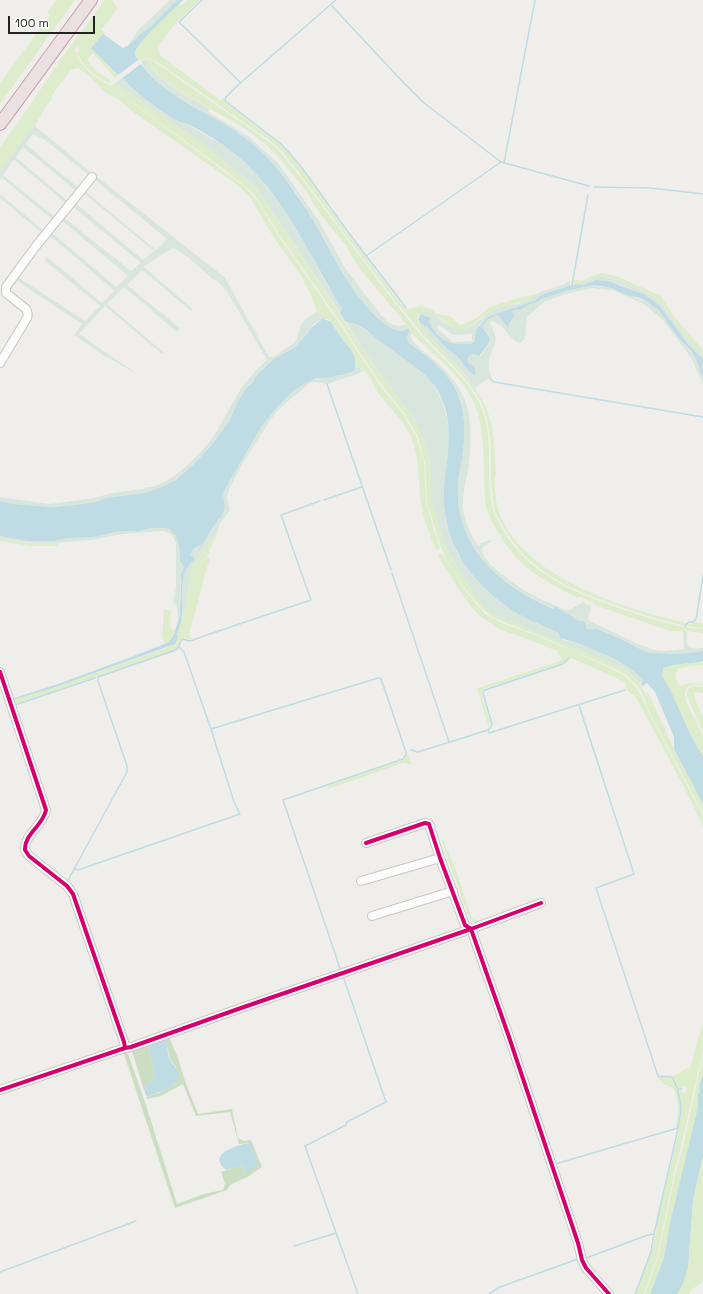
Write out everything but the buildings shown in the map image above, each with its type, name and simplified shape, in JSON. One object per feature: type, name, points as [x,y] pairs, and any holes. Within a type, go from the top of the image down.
[{"type":"highway","points":[[0,124],[90,0]]},
{"type":"street","points":[[0,363],[28,315],[26,309],[6,293],[6,287],[36,246],[92,177]]},
{"type":"street","points":[[0,672],[46,810],[44,818],[26,841],[24,850],[29,856],[67,886],[73,894],[125,1048]]},
{"type":"street","points":[[366,843],[425,823],[429,824],[465,925],[471,929],[517,1059],[578,1242],[582,1260],[586,1268],[609,1294]]},
{"type":"street","points":[[361,881],[440,858]]},
{"type":"street","points":[[372,916],[453,891]]},
{"type":"street","points":[[0,1090],[131,1047],[471,929],[541,903]]},
{"type":"green space","points":[[57,0],[75,0],[0,104],[0,83],[50,15],[48,11]]},
{"type":"green space","points":[[105,0],[112,0],[118,8],[101,30],[105,33],[91,48],[118,75],[115,78],[93,53],[88,58],[89,62],[97,71],[111,81],[108,83],[86,67],[78,54],[79,45],[74,51],[77,52],[78,57],[84,67],[93,75],[225,172],[247,189],[258,202],[278,235],[346,333],[366,365],[404,415],[417,438],[424,463],[426,503],[440,549],[436,550],[424,516],[421,502],[417,457],[413,442],[407,429],[377,391],[366,372],[359,368],[356,364],[353,354],[330,321],[317,312],[312,297],[301,276],[273,236],[251,199],[240,187],[132,111],[118,99],[106,93],[88,75],[78,68],[71,70],[52,95],[52,99],[45,107],[35,126],[31,129],[0,171],[0,147],[63,56]]},
{"type":"green space","points":[[187,0],[200,0],[177,22],[157,47],[161,56],[220,100],[224,98],[224,102],[280,144],[288,152],[405,309],[421,306],[431,309],[437,314],[450,316],[461,325],[475,319],[490,307],[537,294],[532,298],[490,311],[470,327],[461,330],[456,329],[443,320],[423,311],[418,314],[417,318],[419,324],[459,368],[485,405],[493,432],[495,448],[496,494],[499,512],[511,535],[529,555],[552,572],[578,587],[606,599],[662,617],[687,623],[686,626],[606,602],[573,588],[542,570],[528,559],[516,546],[495,512],[492,485],[490,432],[483,407],[477,395],[470,386],[414,324],[301,175],[273,143],[156,61],[150,59],[138,60],[135,55],[141,42],[179,4],[181,6]]},
{"type":"green space","points":[[146,59],[152,60],[165,69],[272,144],[283,155],[411,323],[469,387],[482,410],[486,424],[493,511],[502,529],[513,545],[526,559],[555,581],[588,597],[663,622],[703,629],[703,633],[670,631],[595,605],[594,603],[581,597],[578,598],[542,579],[514,555],[495,528],[488,511],[485,498],[484,452],[479,419],[476,408],[465,387],[438,358],[411,333],[411,330],[360,269],[346,245],[323,218],[306,191],[279,158],[265,144],[247,130],[178,90],[160,77],[148,64]]},
{"type":"green space","points":[[115,83],[196,139],[256,187],[367,355],[414,419],[428,453],[431,468],[431,491],[445,546],[459,570],[510,621],[620,667],[631,674],[640,684],[644,692],[648,693],[650,696],[674,749],[703,804],[703,813],[651,715],[642,693],[625,674],[552,641],[494,618],[486,612],[470,595],[455,574],[440,544],[427,503],[425,463],[418,437],[405,414],[367,364],[347,332],[279,234],[254,194],[226,171],[110,86]]},
{"type":"green space","points":[[602,273],[619,277],[661,296],[673,315],[703,350],[703,356],[653,296],[608,277],[600,276],[581,283],[573,283],[574,280],[583,281]]},
{"type":"green space","points":[[217,533],[207,557],[210,560],[189,633],[189,636],[192,639],[182,638],[179,646],[175,650],[13,705],[12,700],[50,689],[173,645],[187,603],[191,567]]},
{"type":"green space","points":[[0,538],[29,543],[58,543],[57,546],[30,546],[0,541]]},
{"type":"green space","points":[[442,553],[466,592],[485,614],[504,624],[540,637],[612,669],[624,675],[637,688],[703,816],[703,826],[639,703],[634,695],[627,691],[625,682],[569,657],[562,664],[484,689],[481,693],[490,722],[488,728],[477,689],[478,688],[560,661],[562,659],[557,651],[499,629],[481,617],[471,607],[455,584],[438,556]]},
{"type":"green space","points":[[164,609],[171,612],[170,628],[172,630],[176,629],[169,642],[165,644],[162,636]]},
{"type":"green space","points":[[695,622],[703,623],[703,628],[687,626]]},
{"type":"green space","points":[[703,661],[703,665],[681,668],[677,671],[676,679],[680,686],[690,683],[703,684],[691,686],[685,691],[686,702],[703,736],[703,757],[691,736],[670,689],[662,676],[663,668],[673,665]]},
{"type":"green space","points":[[694,686],[703,687],[703,693],[695,692],[694,694],[703,717],[703,732],[687,696],[688,690]]},
{"type":"green space","points":[[408,754],[412,765],[403,763],[328,789],[327,786],[404,760]]},
{"type":"green space","points":[[441,839],[443,840],[457,873],[472,919],[480,921],[509,911],[478,925],[469,918]]},
{"type":"green space","points":[[703,1022],[703,1050],[675,1170],[657,1257],[644,1294],[635,1294],[653,1247],[659,1213],[679,1130],[681,1101],[678,1092],[679,1089],[681,1092],[686,1093],[687,1087],[683,1086],[682,1089],[679,1088],[672,1077],[685,1069],[690,1068]]},
{"type":"green space","points":[[168,1035],[198,1114],[232,1109],[238,1138],[244,1141],[251,1140],[262,1167],[249,1176],[230,1185],[227,1190],[175,1208],[123,1051],[128,1054],[145,1102],[177,1204],[204,1194],[223,1190],[225,1184],[221,1172],[242,1165],[245,1173],[250,1143],[239,1144],[230,1112],[196,1116],[183,1084],[161,1096],[147,1099],[147,1097],[161,1092],[175,1084],[176,1067],[170,1059],[167,1046],[149,1048],[155,1076],[150,1084],[143,1087],[132,1051],[134,1048]]},
{"type":"green space","points":[[703,1055],[703,1075],[700,1092],[698,1094],[698,1107],[670,1223],[664,1258],[650,1294],[645,1294],[658,1257]]},
{"type":"green space","points":[[657,1076],[671,1078],[678,1089],[680,1108],[678,1127],[674,1128],[676,1126],[678,1111],[675,1092],[672,1087],[663,1084]]},
{"type":"green space","points":[[703,1156],[703,1281],[690,1291],[689,1294],[677,1294],[682,1286],[688,1268],[693,1199]]},
{"type":"shaded area","points":[[170,0],[177,0],[150,27],[128,46],[138,30]]},
{"type":"shaded area","points":[[146,59],[157,74],[165,81],[183,94],[210,109],[208,112],[248,136],[278,163],[319,221],[345,268],[381,315],[392,324],[398,326],[406,325],[411,330],[411,337],[413,341],[449,374],[455,382],[468,408],[471,435],[468,470],[463,498],[465,518],[468,528],[479,547],[481,543],[492,541],[483,547],[482,550],[490,564],[502,575],[526,591],[568,611],[583,602],[591,606],[588,620],[638,644],[654,650],[663,651],[684,649],[683,631],[687,631],[688,646],[690,648],[703,648],[703,651],[677,654],[651,653],[597,629],[586,629],[586,624],[575,619],[569,613],[567,614],[555,608],[554,609],[513,587],[481,558],[470,541],[462,521],[458,499],[459,474],[464,442],[464,424],[462,406],[452,383],[436,364],[409,343],[407,340],[407,329],[400,331],[392,329],[368,308],[346,278],[320,230],[300,198],[267,158],[241,135],[184,101],[154,80],[145,69],[142,60]]},
{"type":"shaded area","points":[[122,78],[184,122],[227,148],[252,169],[278,201],[300,234],[342,309],[340,313],[256,187],[196,139],[115,83]]},
{"type":"shaded area","points":[[35,126],[93,174],[90,176],[45,140],[33,134],[25,144],[80,189],[77,192],[23,147],[16,157],[69,202],[67,204],[14,160],[3,175],[56,218],[54,221],[2,178],[0,180],[0,171],[31,129]]},
{"type":"shaded area","points":[[96,176],[224,276],[269,357],[273,357],[294,343],[301,324],[310,316],[317,312],[327,319],[320,320],[313,325],[294,348],[274,359],[260,372],[253,382],[247,387],[237,403],[230,420],[211,446],[176,480],[145,493],[106,498],[96,502],[75,505],[52,507],[13,504],[0,501],[0,497],[50,504],[95,498],[111,493],[143,489],[164,483],[183,469],[208,444],[241,389],[256,370],[267,360],[226,290],[189,258],[174,248],[144,267],[193,309],[191,311],[142,270],[127,285],[180,328],[177,332],[124,287],[107,304],[163,352],[162,354],[105,306],[79,334],[137,374],[103,355],[74,335],[82,324],[14,279],[16,276],[85,321],[100,306],[44,260],[47,257],[102,303],[115,291],[48,234],[50,231],[116,287],[128,276],[60,219],[62,216],[131,271],[141,263],[71,205],[74,202],[143,260],[154,251],[82,192],[84,190],[156,250],[167,239],[94,179]]},
{"type":"shaded area","points":[[0,194],[45,232],[43,234],[0,198]]},
{"type":"shaded area","points":[[600,276],[618,280],[653,296],[703,356],[703,359],[688,344],[659,305],[646,295],[621,285],[602,280],[596,280],[583,285],[575,286],[573,283],[581,283]]},
{"type":"shaded area","points":[[570,280],[570,287],[541,295],[534,301],[490,316],[479,326],[475,333],[474,342],[470,344],[451,343],[438,335],[429,322],[431,318],[421,314],[417,318],[420,312],[430,313],[453,328],[463,329],[475,324],[492,310],[521,303],[541,292],[566,283]],"holes":[[[439,325],[453,335],[472,334],[472,341],[453,342],[436,328]]]},
{"type":"shaded area","points":[[594,285],[613,288],[644,301],[654,308],[657,308],[696,359],[703,377],[703,385],[692,359],[663,320],[645,305],[615,291],[593,288],[566,294],[544,302],[527,317],[525,338],[521,343],[513,339],[496,322],[491,321],[490,324],[495,336],[495,344],[489,363],[491,378],[475,388],[419,324],[420,323],[427,327],[446,348],[458,357],[473,375],[476,373],[476,369],[468,363],[467,359],[470,355],[474,354],[480,356],[489,344],[490,337],[482,327],[488,319],[497,315],[508,328],[515,315],[511,312],[515,309],[520,310],[542,299],[566,291]]},
{"type":"shaded area","points":[[346,322],[356,324],[412,363],[433,383],[442,401],[450,434],[444,500],[446,524],[458,554],[470,571],[487,590],[509,608],[555,631],[563,640],[578,643],[615,659],[644,680],[641,684],[631,674],[620,667],[498,616],[481,602],[459,570],[445,546],[433,505],[431,491],[431,468],[428,453],[414,419],[367,355]]},
{"type":"shaded area","points":[[356,364],[359,368],[364,370],[356,375],[328,384],[314,382],[310,383],[278,410],[269,422],[243,463],[229,489],[227,498],[230,510],[219,525],[217,533],[191,567],[187,603],[182,616],[183,578],[189,564],[194,559],[193,556],[191,556],[192,552],[194,548],[206,539],[222,514],[225,508],[224,491],[261,427],[278,406],[293,391],[307,382],[320,377],[332,377],[347,373],[356,367]]},
{"type":"shaded area","points":[[152,528],[164,528],[172,531],[178,540],[179,554],[184,568],[180,588],[180,615],[178,622],[177,606],[173,602],[176,588],[176,543],[170,533],[163,531],[123,534],[90,540],[56,543],[14,541],[0,538],[0,536],[28,541],[54,541],[67,538],[93,537],[121,531],[140,531]]},
{"type":"water","points":[[177,0],[183,0],[141,42],[135,55],[138,60],[118,75],[91,48],[103,34],[123,48],[128,46],[150,27]]},
{"type":"water","points":[[141,64],[153,78],[171,93],[241,135],[270,161],[307,210],[345,277],[368,308],[392,329],[400,331],[407,329],[409,330],[407,339],[409,343],[436,364],[452,383],[462,406],[464,424],[464,442],[459,474],[458,499],[462,521],[469,540],[481,558],[495,573],[532,599],[553,609],[555,607],[567,614],[569,613],[578,620],[584,621],[586,624],[586,629],[597,629],[617,637],[642,650],[651,653],[677,654],[703,651],[703,661],[673,665],[663,668],[662,676],[670,689],[691,736],[703,757],[703,804],[674,749],[674,737],[655,692],[647,683],[643,686],[641,684],[644,680],[615,659],[578,643],[560,638],[559,634],[555,631],[514,612],[482,585],[470,571],[460,557],[447,525],[444,508],[444,489],[449,427],[444,403],[435,386],[428,377],[365,329],[356,324],[346,322],[340,313],[342,309],[292,222],[279,202],[246,164],[213,138],[190,125],[174,119],[161,110],[122,78]]},
{"type":"water","points":[[596,280],[608,281],[646,295],[659,305],[688,344],[703,359],[703,377],[691,351],[678,337],[657,308],[654,308],[640,298],[630,296],[611,288],[594,285],[566,291],[542,299],[520,310],[511,312],[515,315],[508,328],[497,315],[488,319],[482,327],[490,338],[489,343],[479,356],[474,354],[470,355],[467,359],[468,363],[475,368],[476,373],[473,375],[458,357],[446,348],[427,327],[420,323],[418,319],[421,314],[431,318],[429,322],[438,335],[451,343],[470,344],[474,342],[476,330],[490,316],[534,301],[541,295],[572,285],[583,285]]},
{"type":"water","points":[[322,319],[330,321],[351,349],[355,360],[354,371],[332,377],[316,378],[304,384],[293,391],[278,406],[261,427],[224,491],[225,508],[222,514],[204,542],[192,551],[191,556],[195,559],[186,570],[182,584],[182,616],[177,635],[178,637],[175,644],[50,689],[12,700],[11,699],[61,683],[169,642],[174,634],[180,615],[181,574],[184,568],[180,561],[179,546],[176,535],[169,529],[164,528],[152,528],[140,531],[121,531],[93,537],[67,538],[54,541],[28,541],[0,536],[0,501],[13,504],[52,507],[75,505],[96,502],[106,498],[145,493],[176,480],[211,446],[230,420],[237,403],[247,387],[253,382],[260,372],[274,359],[294,348],[311,328]]},
{"type":"water","points":[[164,1040],[167,1042],[169,1058],[177,1070],[178,1081],[169,1088],[147,1097],[143,1087],[150,1084],[155,1076],[149,1048],[157,1042]]},
{"type":"water","points":[[703,1075],[703,1156],[693,1199],[688,1268],[682,1286],[677,1294],[650,1294],[664,1258],[670,1223],[698,1107],[698,1094],[700,1092],[699,1086]]},
{"type":"water","points":[[250,1143],[258,1165],[245,1173],[242,1165],[226,1170],[219,1159],[221,1155],[231,1148]]},
{"type":"waterway","points":[[202,0],[179,22],[241,83]]},
{"type":"waterway","points":[[336,0],[237,86],[226,97],[225,101],[280,143],[288,152],[406,308]]},
{"type":"waterway","points":[[504,163],[535,0]]},
{"type":"waterway","points":[[332,6],[424,103],[501,162],[589,186]]},
{"type":"waterway","points":[[366,256],[501,162]]},
{"type":"waterway","points":[[594,187],[651,188],[703,194]]},
{"type":"waterway","points":[[572,285],[588,195]]},
{"type":"waterway","points":[[490,379],[494,382],[703,417]]},
{"type":"waterway","points":[[327,384],[391,570]]},
{"type":"waterway","points":[[324,500],[362,487]]},
{"type":"waterway","points":[[67,882],[127,772],[127,766],[98,681],[98,677],[176,650],[182,639],[190,641],[311,600],[281,515],[320,501]]},
{"type":"waterway","points":[[392,573],[449,742]]},
{"type":"waterway","points":[[685,626],[689,622],[693,622],[696,619],[703,576]]},
{"type":"waterway","points":[[74,869],[78,870],[240,814],[234,802],[211,729],[184,652],[179,647]]},
{"type":"waterway","points":[[411,750],[418,752],[488,730],[492,724],[483,693],[485,690],[563,664],[569,658]]},
{"type":"waterway","points":[[15,705],[95,678]]},
{"type":"waterway","points":[[211,729],[378,678],[381,679],[406,752],[403,759],[283,800],[341,971]]},
{"type":"waterway","points":[[488,730],[489,733],[625,690]]},
{"type":"waterway","points":[[579,705],[634,874],[596,888],[658,1076],[672,1077],[678,1089]]},
{"type":"waterway","points":[[343,976],[386,1102],[305,1146],[358,1294]]},
{"type":"waterway","points":[[586,1258],[654,1234],[678,1129],[681,1109],[678,1089],[682,1089]]},
{"type":"waterway","points":[[555,1164],[678,1128]]},
{"type":"waterway","points":[[0,1272],[136,1221]]},
{"type":"waterway","points":[[294,1246],[336,1233]]},
{"type":"waterway","points":[[635,1294],[651,1252],[654,1234]]},
{"type":"waterway","points":[[489,1294],[500,1287],[578,1259]]},
{"type":"cycle path","points":[[0,672],[46,810],[41,821],[27,839],[25,850],[29,856],[67,886],[73,894],[125,1048]]},
{"type":"cycle path","points":[[366,843],[425,823],[429,824],[465,925],[471,929],[509,1037],[578,1243],[582,1260],[586,1268],[609,1294]]},
{"type":"cycle path","points":[[0,1090],[131,1047],[471,929],[541,903]]}]
